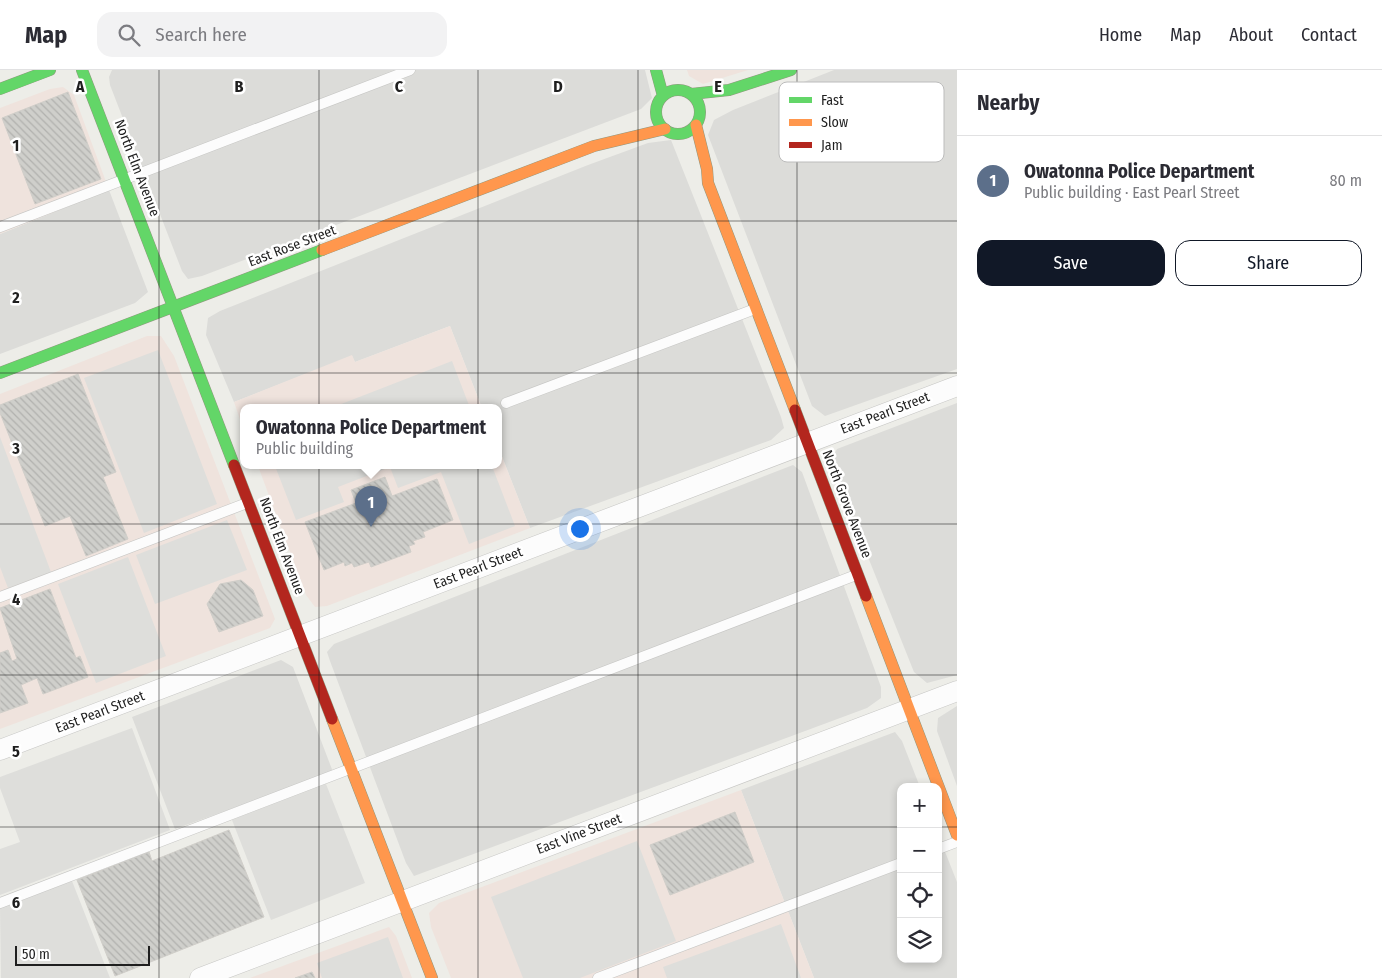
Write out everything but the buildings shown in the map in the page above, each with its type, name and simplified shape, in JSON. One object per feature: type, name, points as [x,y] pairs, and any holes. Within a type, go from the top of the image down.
[{"type":"street","points":[[0,89],[50,70]]},
{"type":"street","name":"North Elm Avenue","points":[[82,70],[175,307],[432,978]]},
{"type":"street","points":[[656,70],[660,101],[658,117],[683,147]]},
{"type":"street","points":[[642,116],[673,91],[704,94],[738,86],[748,87],[791,70]]},
{"type":"street","points":[[676,79],[698,104],[698,120]]},
{"type":"street","points":[[670,131],[685,132],[717,105],[742,94],[748,87]]},
{"type":"street","name":"North Grove Avenue","points":[[698,120],[697,137],[709,174],[708,184]]},
{"type":"street","name":"East Rose Street","points":[[594,146],[602,136],[617,129]]},
{"type":"street","name":"East Rose Street","points":[[0,374],[594,146],[606,146],[641,132],[670,131]]},
{"type":"street","name":"North Grove Avenue","points":[[693,164],[708,184],[957,835]]},
{"type":"street","name":"East Pearl Street","points":[[0,750],[957,386]]},
{"type":"street","name":"East Vine Street","points":[[200,978],[957,691]]},
{"type":"lane","points":[[0,227],[410,70]]},
{"type":"lane","points":[[506,403],[756,309]]},
{"type":"lane","points":[[0,597],[249,502]]},
{"type":"lane","points":[[0,903],[858,574]]},
{"type":"lane","points":[[942,848],[957,842]]},
{"type":"lane","points":[[598,978],[897,865]]},
{"type":"shaded area","points":[[112,70],[645,70],[652,98],[641,109],[202,276],[188,279],[182,271],[110,85],[109,77]]},
{"type":"shaded area","points":[[687,70],[748,70],[703,84],[689,76]]},
{"type":"shaded area","points":[[834,70],[957,70],[957,369],[825,416],[812,406],[708,135],[714,120],[733,110],[779,92],[779,162],[944,162],[944,82],[804,82]]},
{"type":"shaded area","points":[[63,87],[74,95],[109,190],[0,234],[0,108],[50,89]]},
{"type":"shaded area","points":[[671,140],[781,417],[784,428],[771,440],[530,528],[502,457],[502,404],[480,404],[450,326],[355,362],[352,356],[234,402],[206,335],[208,318],[220,311],[648,143]]},
{"type":"shaded area","points":[[109,190],[148,292],[135,303],[0,354],[0,234]]},
{"type":"shaded area","points":[[450,326],[480,404],[240,404],[240,419],[234,402],[352,355],[355,362]]},
{"type":"shaded area","points":[[147,336],[161,336],[174,356],[275,619],[270,628],[0,729],[0,394]]},
{"type":"shaded area","points":[[158,350],[217,504],[144,533],[84,378]]},
{"type":"shaded area","points":[[452,361],[468,404],[341,404]]},
{"type":"shaded area","points":[[957,403],[957,675],[927,683],[914,672],[830,462],[837,449]]},
{"type":"shaded area","points":[[0,437],[51,572],[8,588],[0,567]]},
{"type":"shaded area","points":[[502,457],[530,528],[327,606],[315,607],[306,595],[259,469],[502,469]]},
{"type":"shaded area","points":[[793,465],[802,472],[881,687],[881,698],[867,708],[414,876],[406,863],[330,661],[327,652],[334,644]]},
{"type":"shaded area","points":[[276,469],[385,469],[338,487],[344,502],[296,520]]},
{"type":"shaded area","points":[[391,469],[493,469],[515,526],[469,544],[441,472],[398,488]]},
{"type":"shaded area","points":[[227,520],[247,570],[155,604],[136,555]]},
{"type":"shaded area","points":[[128,557],[166,656],[96,683],[58,584]]},
{"type":"shaded area","points":[[281,660],[293,667],[333,772],[175,829],[132,717]]},
{"type":"shaded area","points":[[957,706],[957,786],[937,731],[938,718]]},
{"type":"shaded area","points":[[132,728],[170,830],[0,895],[0,849],[20,842],[0,788],[0,777]]},
{"type":"shaded area","points":[[895,732],[902,741],[918,783],[897,783],[897,963],[942,963],[942,844],[957,882],[957,978],[814,978],[741,790]]},
{"type":"shaded area","points":[[326,784],[365,883],[271,920],[232,820]]},
{"type":"shaded area","points":[[741,790],[814,978],[451,978],[431,927],[429,913],[439,903]]},
{"type":"shaded area","points":[[637,841],[676,941],[580,978],[523,978],[491,897]]},
{"type":"shaded area","points":[[72,881],[110,978],[1,978],[0,908]]},
{"type":"shaded area","points":[[781,924],[801,978],[667,978],[663,967]]},
{"type":"shaded area","points":[[389,927],[396,936],[412,978],[250,978]]},
{"type":"shaded area","points":[[388,937],[403,978],[322,978],[317,963]]},
{"type":"traffic: fast","points":[[0,89],[50,70]]},
{"type":"traffic: fast","points":[[82,70],[234,465]]},
{"type":"traffic: fast","points":[[656,70],[663,96]]},
{"type":"traffic: fast","points":[[691,94],[729,90],[791,70]]},
{"type":"traffic: fast","points":[[678,90],[690,94],[696,100],[700,112],[696,124],[690,130],[678,134],[666,130],[660,124],[656,112],[660,100],[666,94],[678,90]]},
{"type":"traffic: fast","points":[[0,373],[322,250]]},
{"type":"traffic: slow","points":[[696,125],[707,169],[708,183],[795,410]]},
{"type":"traffic: slow","points":[[322,250],[594,146],[665,129]]},
{"type":"traffic: slow","points":[[866,596],[957,835]]},
{"type":"traffic: slow","points":[[332,719],[432,978]]},
{"type":"traffic: jam","points":[[795,410],[866,596]]},
{"type":"traffic: jam","points":[[234,465],[332,719]]},
{"type":"place","name":"Owatonna Police Department","points":[[371,527]]}]
